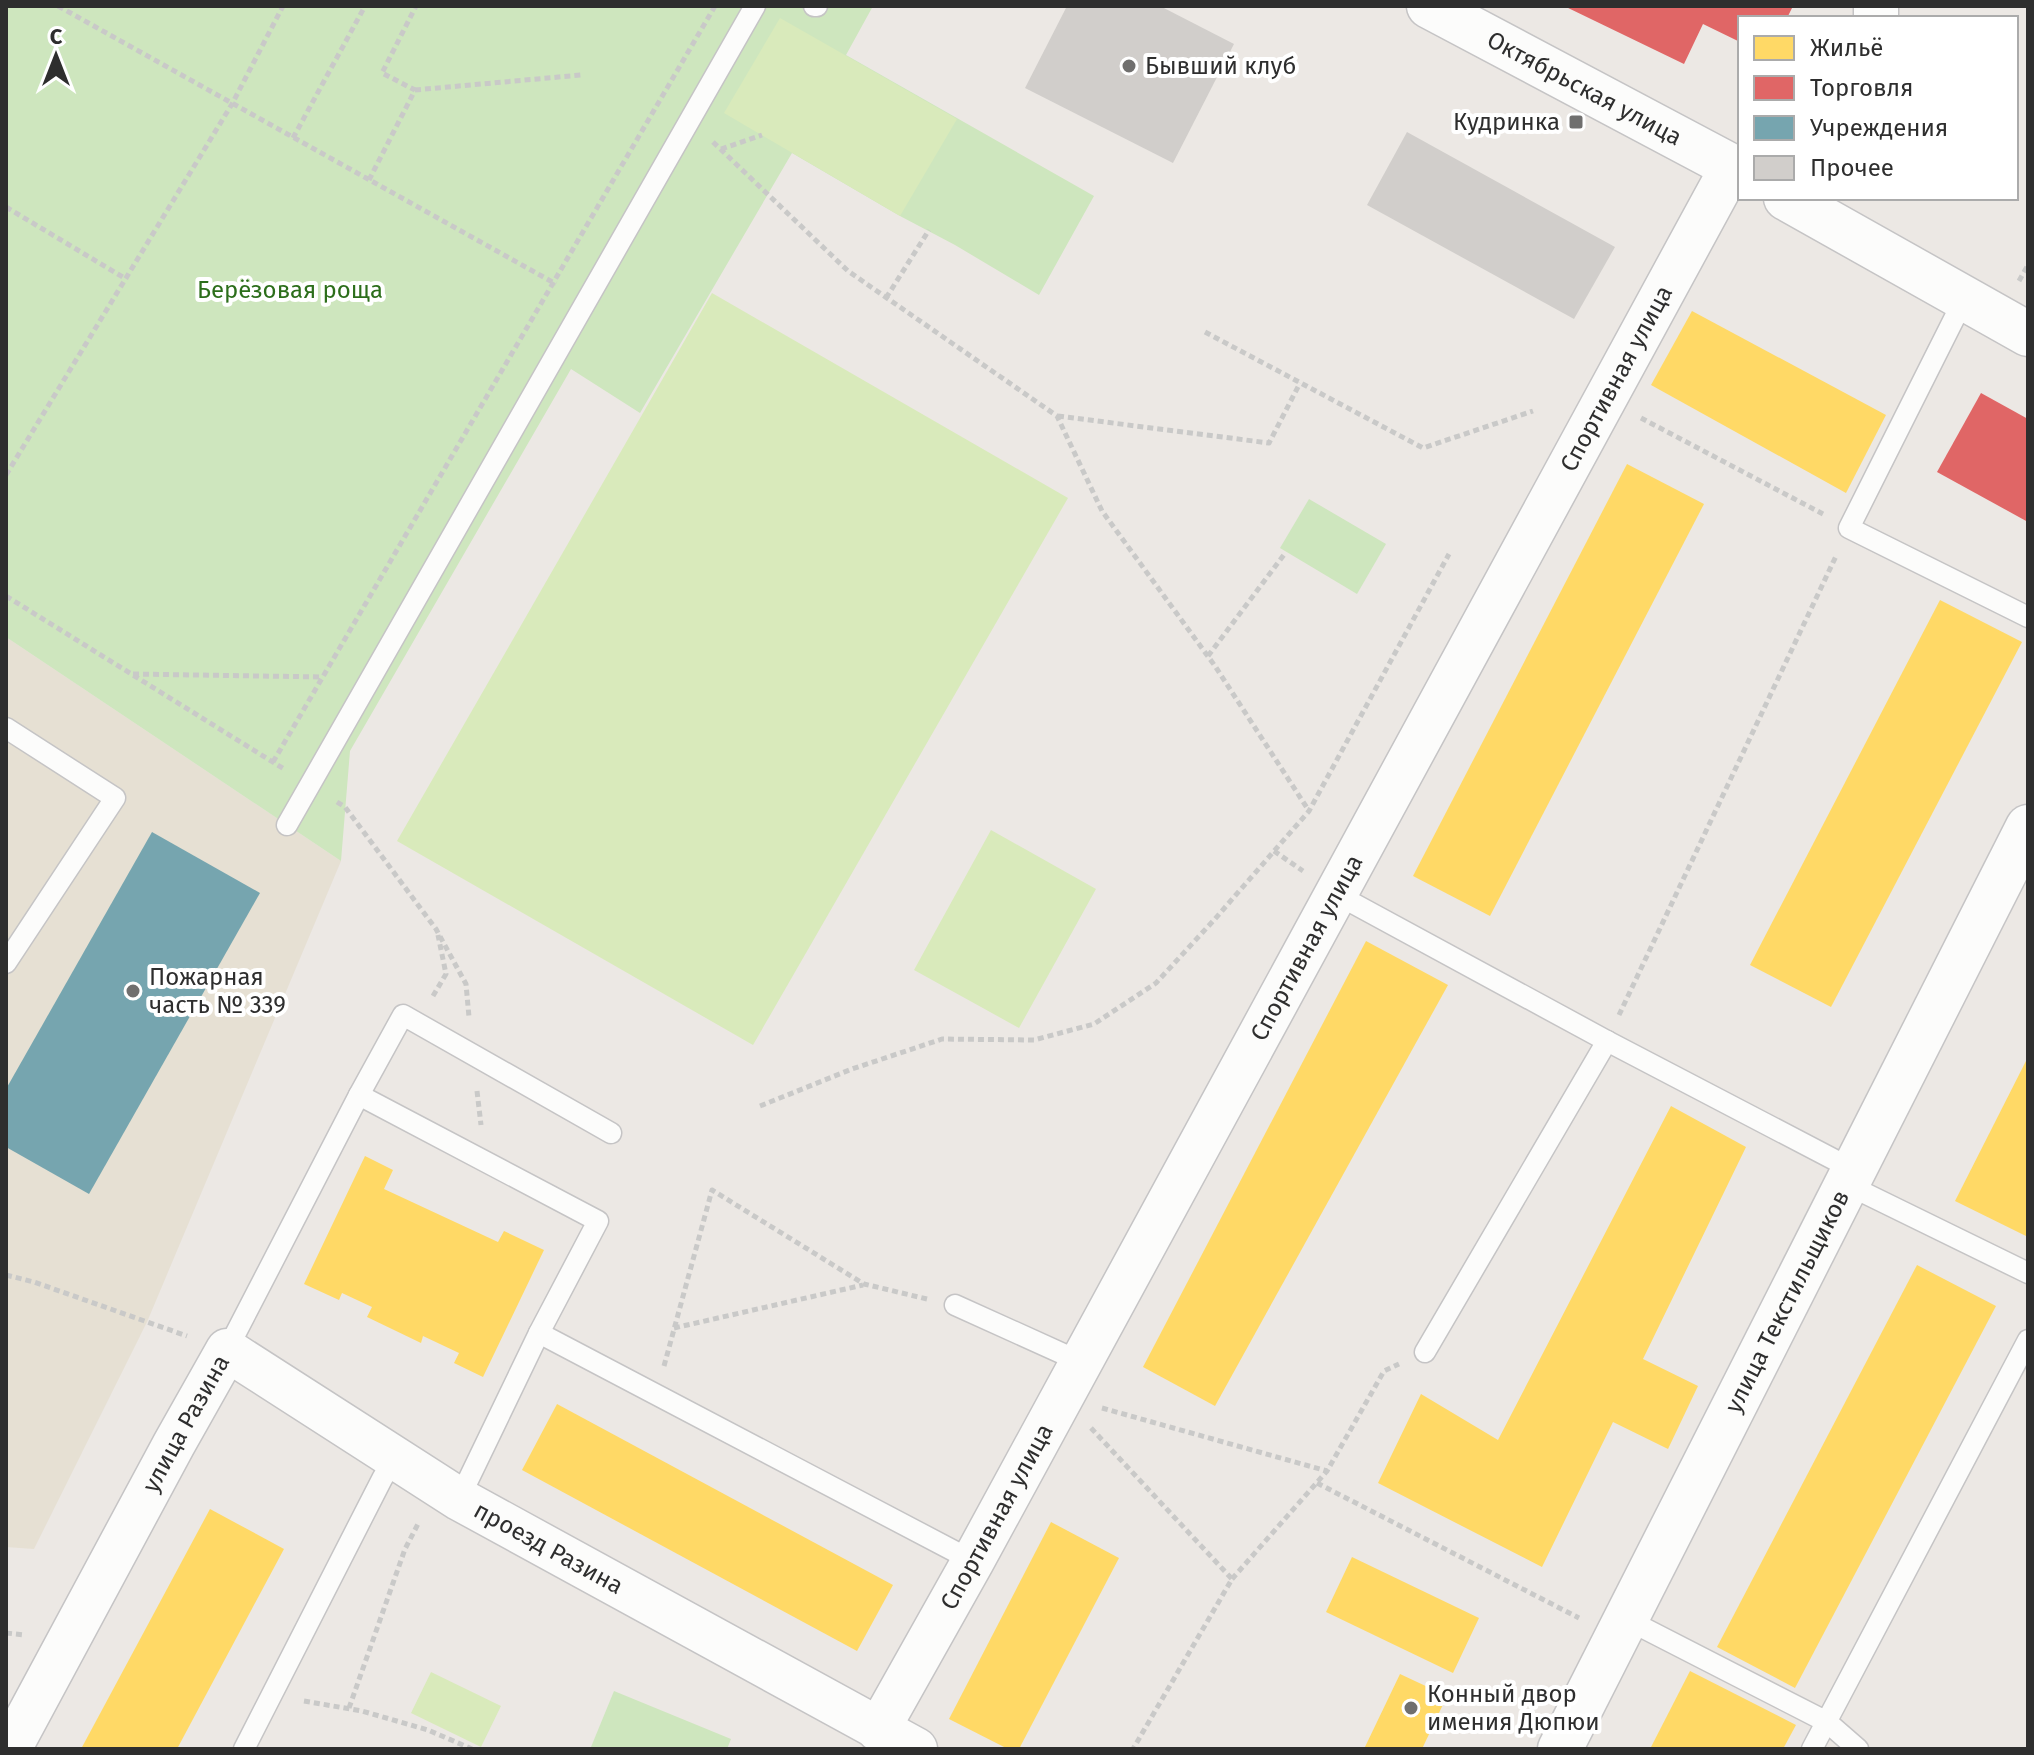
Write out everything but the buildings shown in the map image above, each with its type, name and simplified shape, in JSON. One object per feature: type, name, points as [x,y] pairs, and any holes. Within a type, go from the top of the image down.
[{"type":"street","name":"Октябрьская улица","points":[[1429,6],[1736,169]]},
{"type":"street","name":"Спортивная улица","points":[[873,1739],[1072,1380],[1605,398],[1736,169]]},
{"type":"street","points":[[1793,200],[1829,210],[1964,299],[2028,334]]},
{"type":"street","name":"улица Текстильщиков","points":[[1560,1749],[1850,1177],[2023,847]]},
{"type":"street","name":"проезд Разина","points":[[227,1350],[394,1458],[441,1507],[873,1739],[916,1749]]},
{"type":"street","name":"улица Разина","points":[[10,1749],[227,1350]]},
{"type":"lane","points":[[287,825],[755,6]]},
{"type":"lane","points":[[1964,299],[1849,528],[2028,617]]},
{"type":"lane","points":[[6,728],[115,798],[6,963]]},
{"type":"lane","points":[[1336,894],[2028,1273]]},
{"type":"lane","name":"улица Разина","points":[[227,1350],[403,1015],[473,1055]]},
{"type":"lane","points":[[1425,1352],[1607,1041]]},
{"type":"lane","points":[[473,1055],[611,1133]]},
{"type":"lane","points":[[359,1095],[598,1221],[441,1507]]},
{"type":"lane","points":[[955,1305],[1072,1380]]},
{"type":"lane","points":[[539,1333],[973,1561]]},
{"type":"lane","points":[[1812,1749],[2028,1340]]},
{"type":"lane","points":[[244,1749],[394,1458]]},
{"type":"lane","points":[[1621,1628],[1827,1722],[1858,1749]]},
{"type":"path","points":[[58,6],[554,283]]},
{"type":"path","points":[[6,475],[232,104],[283,6]]},
{"type":"path","points":[[293,138],[365,6]]},
{"type":"path","points":[[416,6],[382,73],[415,90],[581,75]]},
{"type":"path","points":[[273,762],[715,6]]},
{"type":"path","points":[[369,180],[415,90]]},
{"type":"path","points":[[690,119],[848,271],[1057,416],[1269,443],[1300,383]]},
{"type":"path","points":[[721,149],[762,135]]},
{"type":"path","points":[[6,207],[126,279]]},
{"type":"path","points":[[886,298],[929,230]]},
{"type":"path","points":[[1205,332],[1423,448],[1533,411]]},
{"type":"path","points":[[1605,398],[1849,528],[1607,1041]]},
{"type":"path","points":[[1057,416],[1102,511],[1208,656],[1309,811]]},
{"type":"path","points":[[1208,656],[1286,552]]},
{"type":"path","points":[[760,1106],[852,1069],[942,1039],[1034,1040],[1094,1024],[1156,983],[1309,811],[1449,554]]},
{"type":"path","points":[[6,596],[345,807],[436,929],[466,984],[485,1161]]},
{"type":"path","points":[[132,674],[324,677]]},
{"type":"path","points":[[656,1394],[712,1190],[864,1284],[955,1305]]},
{"type":"path","points":[[6,1275],[227,1350]]},
{"type":"path","points":[[674,1328],[864,1284]]},
{"type":"path","points":[[1133,1749],[1232,1579],[1327,1471],[1384,1371],[1425,1352]]},
{"type":"path","points":[[1072,1380],[1327,1471]]},
{"type":"path","points":[[1072,1380],[1232,1579]]},
{"type":"path","points":[[1317,1483],[1621,1628]]},
{"type":"path","points":[[349,1708],[405,1549],[441,1507]]},
{"type":"path","points":[[271,1695],[349,1708],[428,1730],[472,1749]]},
{"type":"shaded area","points":[[6,637],[341,861],[147,1322],[34,1549],[6,1547]]},
{"type":"green space","name":"Берёзовая роща","points":[[6,6],[873,6],[846,55],[1094,196],[1039,295],[792,153],[640,413],[571,369],[350,751],[341,861],[6,637]]},
{"type":"green space","points":[[780,18],[957,119],[900,216],[724,113]]},
{"type":"green space","points":[[712,293],[1068,498],[753,1045],[397,841]]},
{"type":"green space","points":[[1309,499],[1386,544],[1357,594],[1280,548]]},
{"type":"green space","points":[[991,830],[1096,889],[1019,1028],[914,970]]},
{"type":"green space","points":[[431,1672],[501,1706],[481,1747],[411,1713]]},
{"type":"green space","points":[[614,1691],[731,1739],[727,1749],[591,1747]]},
{"type":"place","name":"Бывший клуб","points":[[1129,66]]},
{"type":"place","name":"Кудринка","points":[[1576,122]]},
{"type":"place","name":"Пожарная часть № 339","points":[[133,991]]},
{"type":"place","name":"Конный двор имения Дюпюи","points":[[1411,1708]]}]
